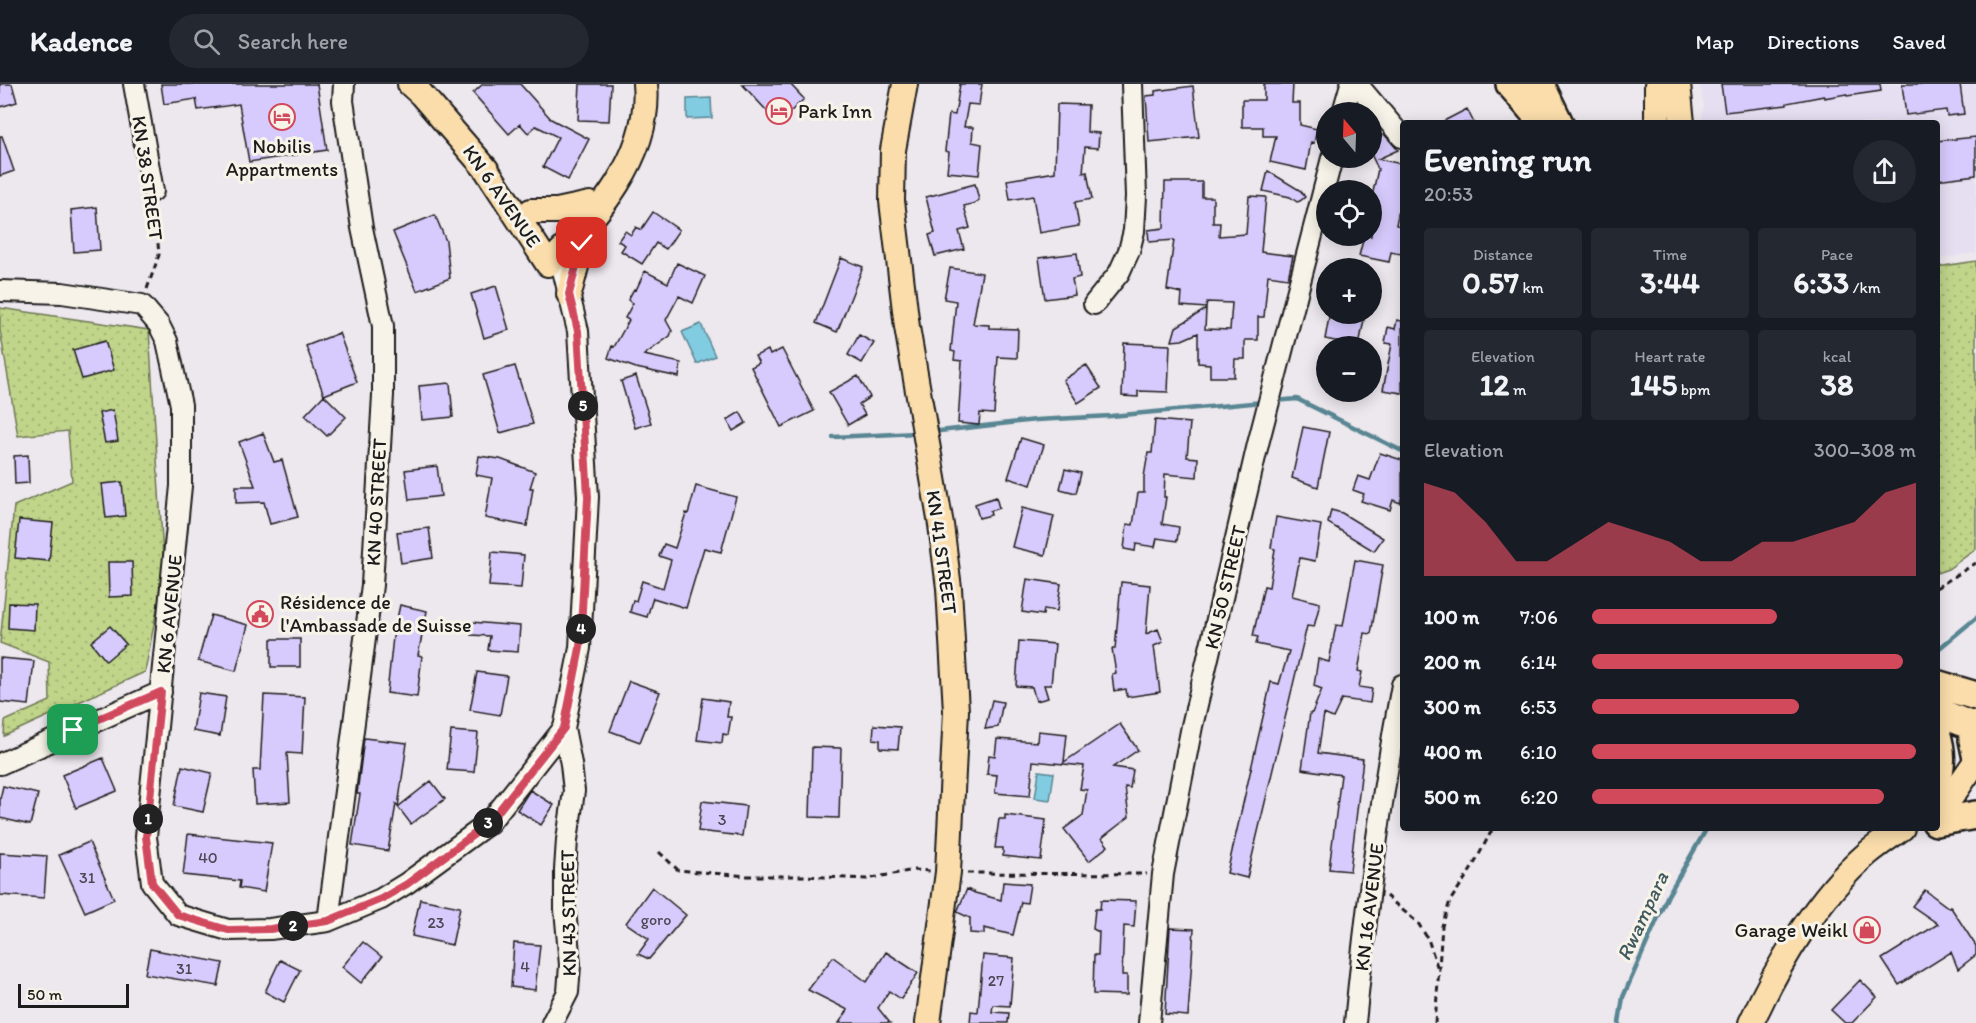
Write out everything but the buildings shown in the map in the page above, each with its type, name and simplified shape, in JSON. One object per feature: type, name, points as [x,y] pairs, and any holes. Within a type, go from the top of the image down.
[{"type":"highway","points":[[1510,84],[1539,120]]},
{"type":"highway","points":[[1540,84],[1558,120]]},
{"type":"highway","points":[[1940,685],[1976,696]]},
{"type":"highway","points":[[1940,713],[1975,735]]},
{"type":"highway","points":[[1940,743],[1942,766],[1940,791]]},
{"type":"highway","points":[[1940,804],[1976,815]]},
{"type":"main road","name":"KN 6 AVENUE","points":[[410,84],[486,169],[550,253]]},
{"type":"main road","name":"KN 6 AVENUE","points":[[425,84],[430,86],[497,161],[531,211],[550,253]]},
{"type":"main road","points":[[569,294],[592,210],[626,145],[639,133],[644,110],[645,84]]},
{"type":"main road","name":"KN 41 STREET","points":[[905,84],[893,150],[892,201],[907,327],[949,588],[956,711],[948,872],[928,1023]]},
{"type":"main road","points":[[1657,84],[1657,120]]},
{"type":"main road","points":[[1678,84],[1682,120]]},
{"type":"main road","points":[[550,253],[592,210]]},
{"type":"main road","points":[[531,211],[592,210]]},
{"type":"main road","points":[[1940,803],[1976,761]]},
{"type":"main road","points":[[1940,804],[1976,794]]},
{"type":"main road","points":[[1751,1023],[1780,968],[1829,893],[1868,853],[1898,831]]},
{"type":"street","name":"KN 38 STREET","points":[[134,84],[153,191]]},
{"type":"street","name":"KN 40 STREET","points":[[328,921],[372,585],[382,396],[383,326],[362,228],[343,101],[344,84]]},
{"type":"street","points":[[1094,304],[1119,273],[1134,231],[1136,196],[1132,84]]},
{"type":"street","points":[[1346,102],[1351,84]]},
{"type":"street","points":[[1357,84],[1400,135]]},
{"type":"street","name":"KN 50 STREET","points":[[1149,1023],[1163,874],[1192,726],[1258,444],[1329,168]]},
{"type":"street","name":"KN 6 AVENUE","points":[[142,305],[159,325],[167,341],[181,405],[181,486],[146,837],[152,883],[178,915],[228,930],[270,929],[328,921],[381,899],[407,884],[489,823],[564,728],[580,648],[587,520],[585,429],[578,331],[569,294],[550,253]]},
{"type":"street","name":"KN 6 AVENUE","points":[[550,253],[580,359]]},
{"type":"street","points":[[0,291],[62,293],[142,305]]},
{"type":"street","points":[[0,764],[161,692]]},
{"type":"street","name":"KN 16 AVENUE","points":[[1355,1023],[1371,883],[1400,696]]},
{"type":"street","name":"KN 43 STREET","points":[[555,1018],[568,992],[570,965],[565,909],[565,870],[574,792],[564,728]]},
{"type":"path","name":"KN 38 STREET","points":[[142,305],[159,255],[153,191]]},
{"type":"path","points":[[1940,586],[1976,563]]},
{"type":"path","points":[[1435,1023],[1442,926],[1450,901],[1472,868],[1491,831]]},
{"type":"path","points":[[659,852],[678,870],[746,876],[867,879],[914,870],[1163,874]]},
{"type":"path","points":[[1371,883],[1418,923],[1428,939],[1439,970]]},
{"type":"shaded area","points":[[1700,84],[1974,84],[1976,89],[1976,253],[1940,259],[1940,120],[1702,120],[1704,106]]},
{"type":"green space","points":[[1976,261],[1976,549],[1948,569],[1940,572],[1940,267]]},
{"type":"green space","points":[[0,308],[149,330],[164,572],[145,672],[4,736],[5,721],[50,701],[49,662],[0,643],[14,506],[72,481],[68,431],[18,436],[0,330]]},
{"type":"water","points":[[711,98],[712,118],[687,119],[687,99]]},
{"type":"water","points":[[701,324],[715,356],[697,364],[682,332]]},
{"type":"water","points":[[1039,771],[1054,773],[1050,800],[1035,798]]},
{"type":"waterway","points":[[1275,401],[1297,399],[1400,450]]},
{"type":"waterway","points":[[931,432],[1036,420],[1111,416],[1263,402]]},
{"type":"waterway","points":[[833,437],[917,433]]},
{"type":"waterway","points":[[1940,648],[1976,618]]},
{"type":"waterway","name":"Rwampara","points":[[1619,1023],[1623,997],[1668,895],[1705,831]]},
{"type":"place","name":"Park Inn","points":[[779,111]]},
{"type":"place","name":"Nobilis Appartments","points":[[282,117]]},
{"type":"place","name":"Résidence de l'Ambassade de Suisse","points":[[260,614]]},
{"type":"place","name":"Garage Weikl","points":[[1867,930]]},
{"type":"route","points":[[73,730],[161,692],[146,837],[152,883],[178,915],[228,930],[270,929],[328,921],[381,899],[407,884],[489,823],[564,728],[580,648],[588,497],[578,331],[569,294],[582,243]]}]
